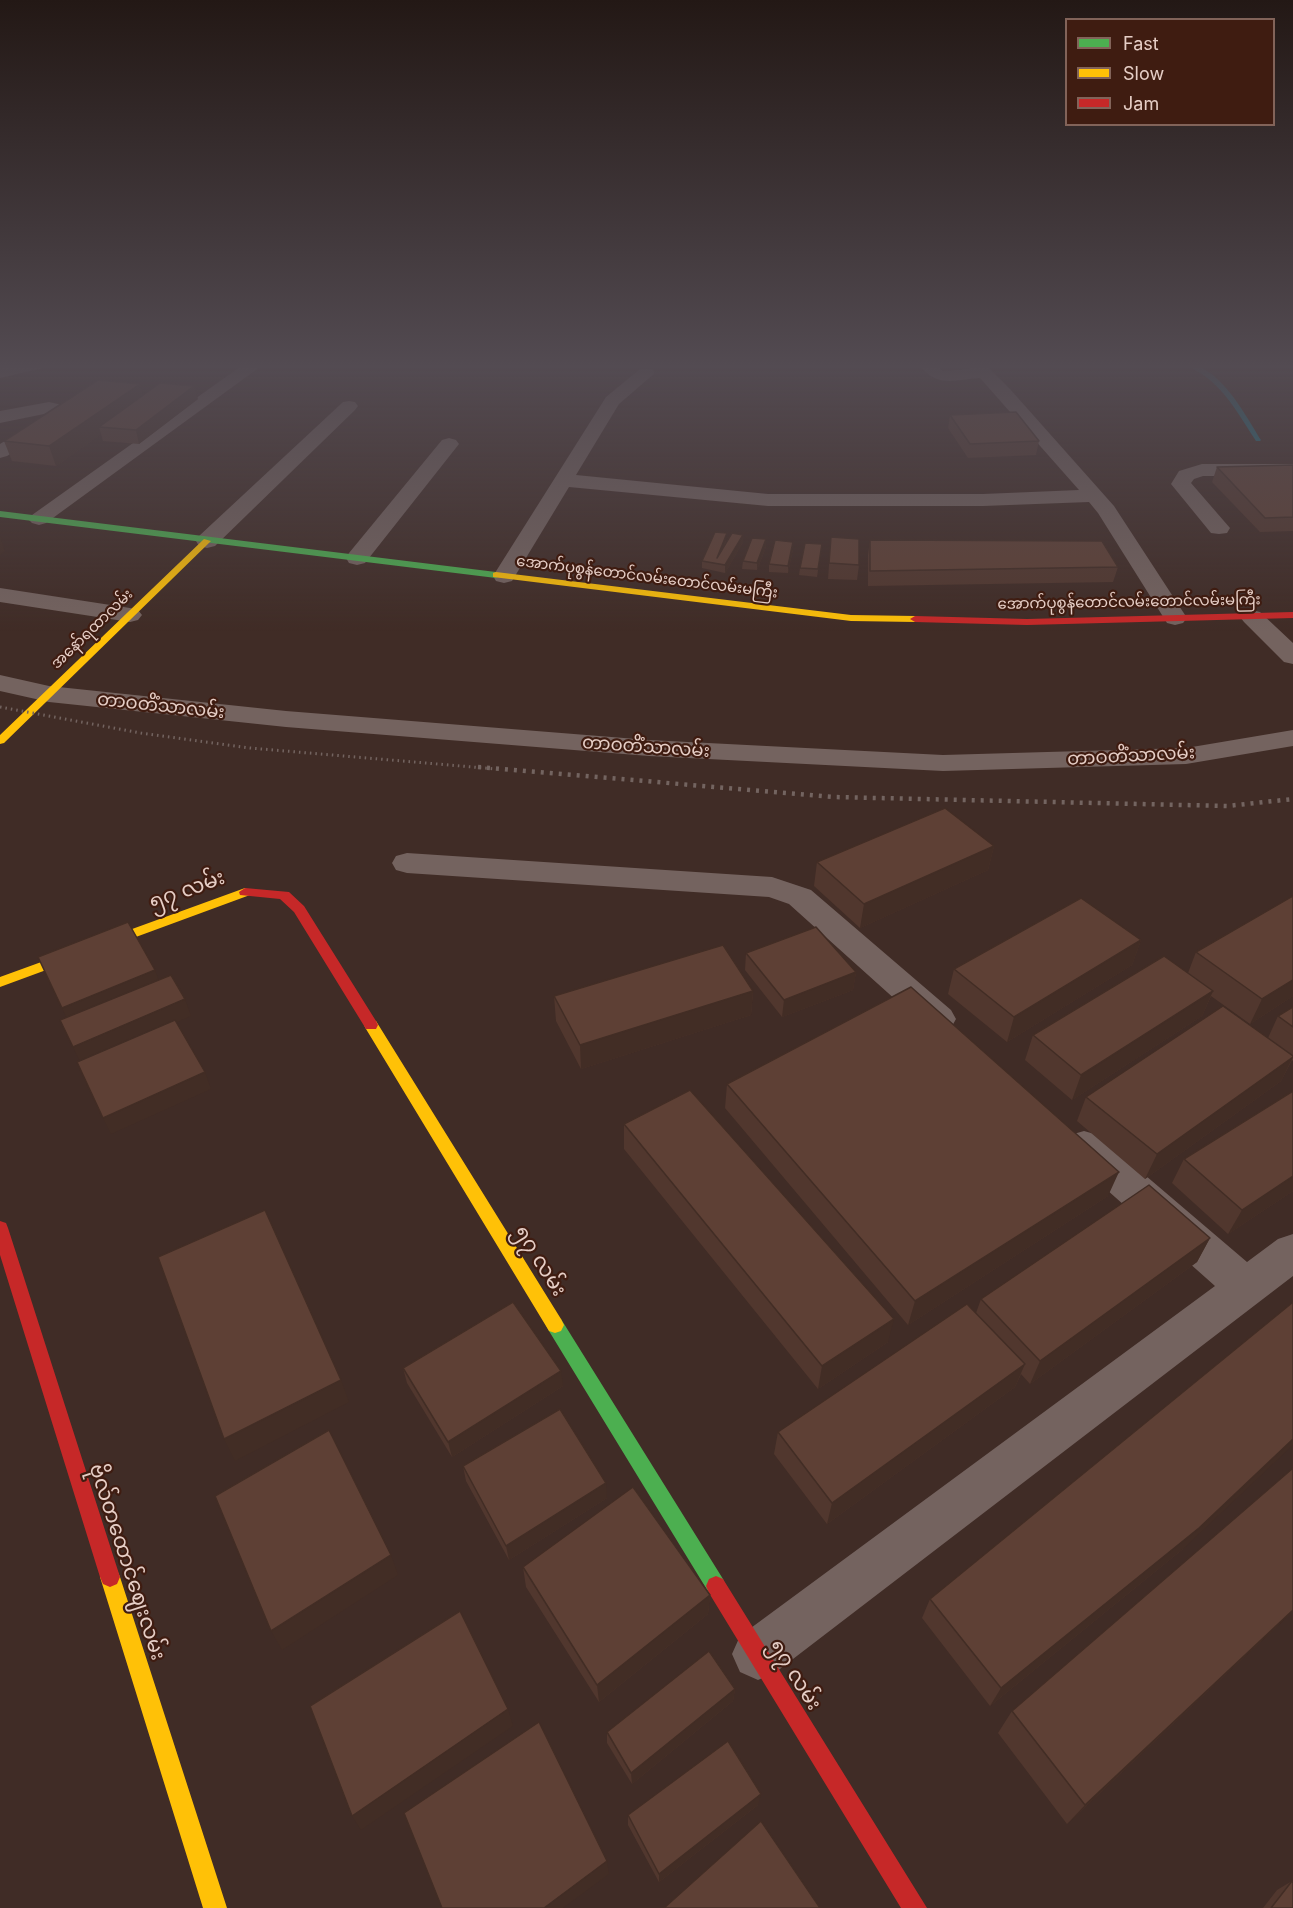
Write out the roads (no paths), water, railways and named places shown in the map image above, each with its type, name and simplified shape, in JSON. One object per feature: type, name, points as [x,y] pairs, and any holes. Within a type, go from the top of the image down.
[{"type":"main road","name":"အောက်ပုစွန်တောင်လမ်းတောင်လမ်းမကြီး","points":[[0,514],[851,618],[1027,622],[1293,615]]},
{"type":"main road","name":"အနော်ရထာလမ်း","points":[[0,741],[207,541]]},
{"type":"main road","name":"၅၇ လမ်း","points":[[0,982],[244,892],[284,895],[299,909],[915,1908]]},
{"type":"main road","name":"ဗိုလ်တထောင်ဈေးလမ်း","points":[[0,1228],[215,1908]]},
{"type":"street","points":[[39,519],[131,453]]},
{"type":"street","points":[[207,541],[300,453]]},
{"type":"street","points":[[357,558],[442,453]]},
{"type":"street","points":[[504,576],[581,453]]},
{"type":"street","points":[[1056,453],[1107,510],[1175,618]]},
{"type":"street","points":[[1219,528],[1181,484],[1186,475],[1202,470],[1293,470]]},
{"type":"street","points":[[564,480],[768,500],[971,500],[1095,496]]},
{"type":"street","points":[[0,595],[130,615]]},
{"type":"street","points":[[1252,617],[1293,657]]},
{"type":"street","name":"တာဝတိံသာလမ်း","points":[[0,683],[49,694],[286,719],[602,745],[943,763],[1186,756],[1293,738]]},
{"type":"street","points":[[407,863],[772,887],[800,897],[960,1038]]},
{"type":"street","points":[[1059,1124],[1246,1287]]},
{"type":"street","points":[[758,1654],[1293,1252]]},
{"type":"railway","points":[[0,707],[141,733],[250,748],[496,769]]},
{"type":"railway","points":[[478,767],[834,797],[1227,806],[1293,799]]}]
